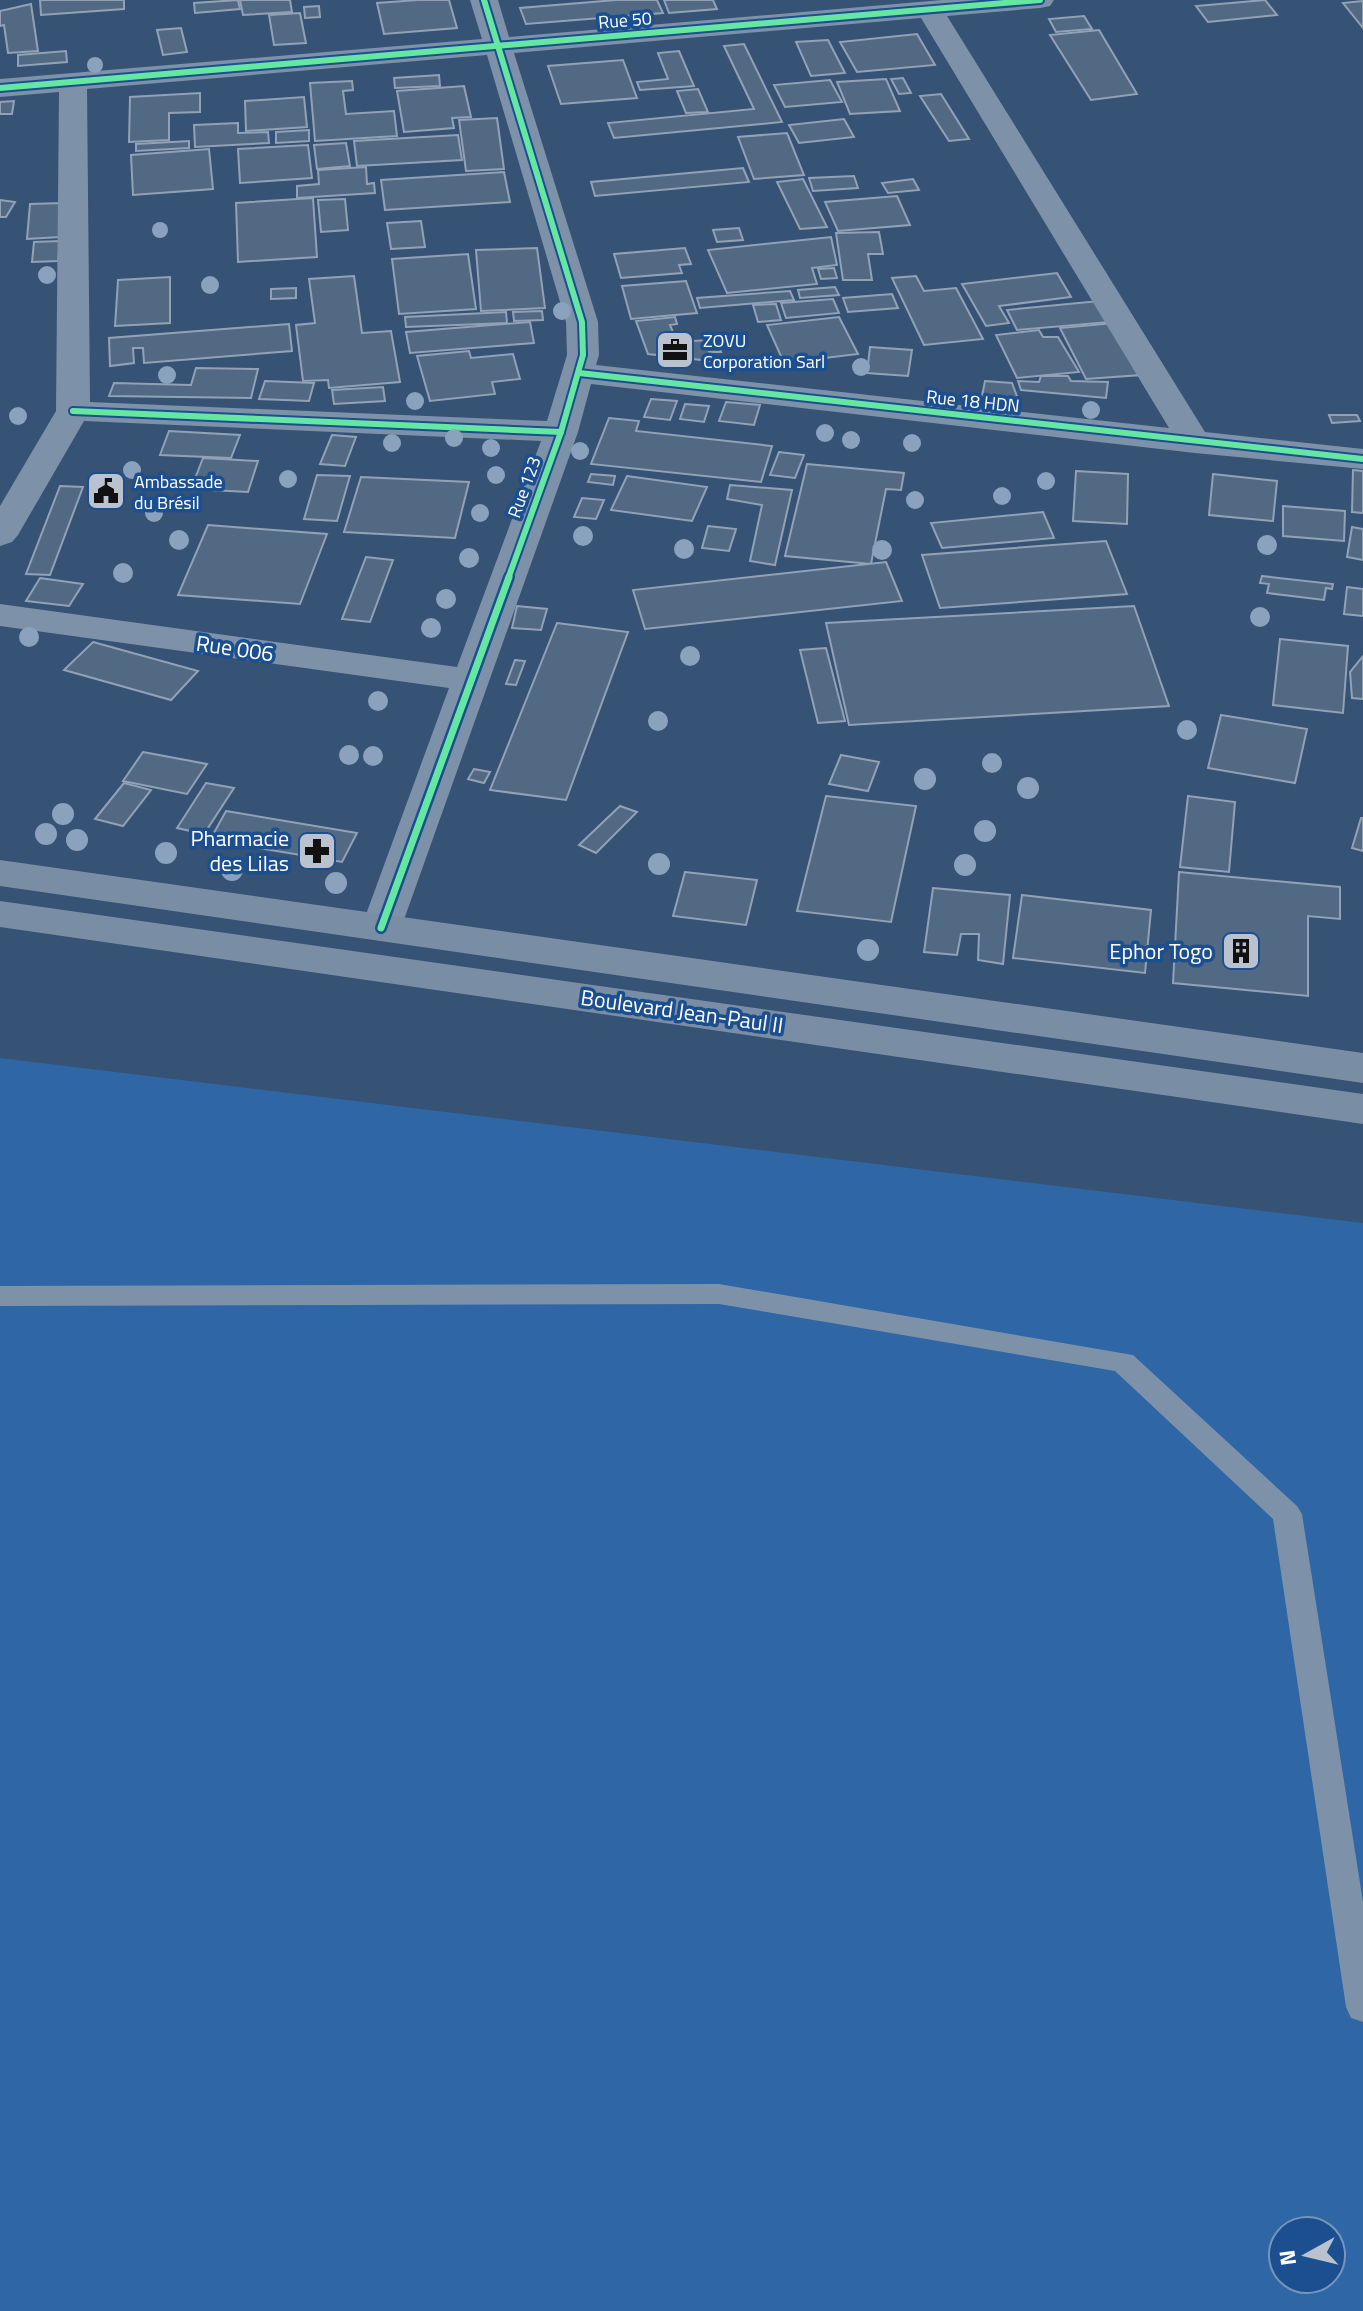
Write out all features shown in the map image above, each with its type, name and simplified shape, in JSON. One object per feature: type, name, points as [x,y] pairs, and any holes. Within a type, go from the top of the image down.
[{"type":"main road","name":"Boulevard Jean-Paul II","points":[[0,873],[1363,1068]]},
{"type":"main road","name":"Boulevard Jean-Paul II","points":[[0,914],[1363,1109]]},
{"type":"street","name":"Rue 123","points":[[381,928],[561,432],[579,373],[583,345],[582,322],[484,0]]},
{"type":"street","name":"Rue 50","points":[[0,88],[1040,0]]},
{"type":"street","points":[[930,10],[1195,443]]},
{"type":"street","points":[[0,535],[73,411],[73,82]]},
{"type":"street","name":"Rue 18 HDN","points":[[579,373],[1195,443],[1363,459]]},
{"type":"street","points":[[73,411],[561,432]]},
{"type":"street","name":"Rue 006","points":[[0,615],[469,680]]},
{"type":"lane","points":[[0,1296],[719,1294],[1123,1362],[1287,1514],[1363,2007]]},
{"type":"shaded area","points":[[0,1058],[1363,1223],[1363,2311],[0,2311]]},
{"type":"building","points":[[40,0],[124,0],[124,9],[41,15]]},
{"type":"building","points":[[238,0],[240,9],[195,13],[194,3]]},
{"type":"building","points":[[240,0],[290,0],[292,12],[243,15]]},
{"type":"building","points":[[449,0],[457,28],[384,34],[377,3]]},
{"type":"building","points":[[657,0],[663,13],[526,24],[520,8]]},
{"type":"building","points":[[664,0],[713,0],[717,9],[669,13]]},
{"type":"building","points":[[1265,0],[1277,15],[1208,22],[1196,6]]},
{"type":"building","points":[[1363,1],[1363,28],[1343,3]]},
{"type":"building","points":[[31,4],[38,51],[8,53],[4,25],[0,26],[0,11]]},
{"type":"building","points":[[319,6],[320,17],[305,18],[304,7]]},
{"type":"building","points":[[300,13],[306,43],[274,45],[269,15]]},
{"type":"building","points":[[1084,16],[1092,29],[1056,32],[1049,19]]},
{"type":"building","points":[[181,28],[187,52],[163,55],[157,30]]},
{"type":"building","points":[[1099,30],[1137,94],[1091,100],[1050,35]]},
{"type":"building","points":[[917,34],[935,65],[857,72],[840,42]]},
{"type":"building","points":[[828,40],[845,73],[811,76],[796,42]]},
{"type":"building","points":[[744,44],[782,122],[614,138],[608,123],[754,109],[724,46]]},
{"type":"building","points":[[66,51],[67,62],[18,66],[18,55]]},
{"type":"building","points":[[679,51],[694,86],[640,90],[637,82],[668,79],[658,53]]},
{"type":"building","points":[[623,60],[637,98],[561,104],[548,66]]},
{"type":"building","points":[[439,75],[440,86],[395,88],[394,78]]},
{"type":"building","points":[[903,78],[911,93],[899,94],[891,79]]},
{"type":"building","points":[[886,79],[900,111],[850,114],[837,82]]},
{"type":"building","points":[[830,80],[842,102],[785,107],[774,85]]},
{"type":"building","points":[[352,81],[353,90],[343,91],[346,114],[394,111],[397,136],[315,141],[310,83]]},
{"type":"building","points":[[464,86],[471,117],[452,118],[454,128],[404,132],[397,91]]},
{"type":"building","points":[[698,89],[708,112],[686,113],[677,91]]},
{"type":"building","points":[[200,93],[200,112],[169,113],[169,140],[129,142],[130,97]]},
{"type":"building","points":[[941,94],[969,139],[949,141],[920,96]]},
{"type":"building","points":[[304,97],[307,127],[246,131],[245,101]]},
{"type":"building","points":[[14,101],[12,114],[0,114],[0,102]]},
{"type":"building","points":[[497,118],[504,169],[466,171],[459,120]]},
{"type":"building","points":[[844,119],[854,137],[799,143],[789,125]]},
{"type":"building","points":[[238,123],[238,133],[268,132],[269,143],[195,147],[194,125]]},
{"type":"building","points":[[309,130],[309,141],[276,143],[276,132]]},
{"type":"building","points":[[787,133],[804,175],[754,179],[738,137]]},
{"type":"building","points":[[458,135],[462,160],[357,166],[354,141]]},
{"type":"building","points":[[189,141],[189,148],[136,151],[136,144]]},
{"type":"building","points":[[346,143],[350,166],[317,169],[314,145]]},
{"type":"building","points":[[308,145],[312,178],[240,183],[238,149]]},
{"type":"building","points":[[209,149],[213,189],[133,195],[131,155]]},
{"type":"building","points":[[366,167],[367,184],[374,183],[375,193],[297,198],[297,186],[319,184],[318,170]]},
{"type":"building","points":[[743,168],[749,182],[595,196],[591,182]]},
{"type":"building","points":[[504,172],[510,202],[385,210],[381,180]]},
{"type":"building","points":[[854,176],[858,188],[813,191],[809,178]]},
{"type":"building","points":[[803,179],[827,227],[800,229],[777,182]]},
{"type":"building","points":[[913,179],[919,190],[888,193],[882,183]]},
{"type":"building","points":[[897,196],[910,225],[838,231],[825,202]]},
{"type":"building","points":[[313,198],[317,257],[238,262],[236,203]]},
{"type":"building","points":[[345,199],[348,230],[321,232],[318,200]]},
{"type":"building","points":[[0,200],[15,202],[6,217],[0,217]]},
{"type":"building","points":[[63,203],[60,237],[27,239],[30,204]]},
{"type":"building","points":[[421,221],[425,247],[391,249],[387,223]]},
{"type":"building","points":[[739,228],[743,240],[717,242],[713,230]]},
{"type":"building","points":[[879,232],[883,254],[868,254],[872,280],[843,280],[836,233]]},
{"type":"building","points":[[831,237],[837,265],[812,268],[817,284],[727,293],[708,250]]},
{"type":"building","points":[[60,241],[58,261],[32,262],[34,242]]},
{"type":"building","points":[[537,248],[545,308],[481,311],[476,250]]},
{"type":"building","points":[[685,248],[691,264],[679,265],[682,273],[621,278],[614,254]]},
{"type":"building","points":[[468,254],[476,309],[399,314],[392,259]]},
{"type":"building","points":[[834,268],[837,278],[821,279],[818,269]]},
{"type":"building","points":[[1057,273],[1071,297],[999,306],[1009,323],[986,326],[962,284]]},
{"type":"building","points":[[354,276],[362,333],[391,331],[400,382],[329,388],[328,380],[303,381],[296,325],[315,323],[309,279]]},
{"type":"building","points":[[916,276],[924,291],[956,288],[983,339],[924,345],[892,278]]},
{"type":"building","points":[[170,277],[170,323],[115,326],[118,280]]},
{"type":"building","points":[[686,281],[697,313],[631,319],[622,286]]},
{"type":"building","points":[[835,287],[839,295],[800,298],[798,290]]},
{"type":"building","points":[[296,288],[296,298],[271,299],[271,289]]},
{"type":"building","points":[[790,291],[794,300],[700,308],[697,298]]},
{"type":"building","points":[[892,294],[898,308],[848,312],[843,298]]},
{"type":"building","points":[[833,299],[839,313],[786,318],[781,303]]},
{"type":"building","points":[[1099,301],[1110,322],[1017,330],[1007,310]]},
{"type":"building","points":[[776,304],[781,320],[758,322],[753,305]]},
{"type":"building","points":[[542,311],[543,320],[514,321],[513,312]]},
{"type":"building","points":[[506,312],[507,323],[406,327],[405,317]]},
{"type":"building","points":[[675,317],[677,324],[670,325],[677,342],[708,340],[709,343],[718,343],[721,352],[709,352],[711,361],[648,354],[636,321]]},
{"type":"building","points":[[839,317],[858,354],[784,363],[767,325]]},
{"type":"building","points":[[530,322],[534,343],[410,353],[406,332]]},
{"type":"building","points":[[1114,323],[1141,375],[1086,379],[1060,328]]},
{"type":"building","points":[[289,324],[292,351],[144,363],[143,348],[133,348],[134,363],[110,366],[109,338]]},
{"type":"building","points":[[1039,330],[1043,337],[1058,337],[1079,372],[1017,378],[996,335]]},
{"type":"building","points":[[870,347],[912,350],[908,376],[867,373]]},
{"type":"building","points":[[469,351],[471,358],[513,354],[520,379],[492,382],[495,394],[430,401],[417,356]]},
{"type":"building","points":[[196,368],[258,369],[251,398],[109,396],[114,383],[191,385]]},
{"type":"building","points":[[1041,376],[1068,376],[1071,381],[1108,382],[1106,398],[1021,390],[1018,381],[1039,382]]},
{"type":"building","points":[[265,381],[314,383],[309,401],[259,399]]},
{"type":"building","points":[[985,381],[1012,383],[1018,399],[982,396]]},
{"type":"building","points":[[383,387],[385,401],[334,404],[332,390]]},
{"type":"building","points":[[651,399],[677,401],[670,420],[644,417]]},
{"type":"building","points":[[726,402],[760,405],[754,425],[719,421]]},
{"type":"building","points":[[685,404],[709,406],[704,422],[680,419]]},
{"type":"building","points":[[1329,415],[1357,415],[1360,421],[1332,423]]},
{"type":"building","points":[[609,418],[639,421],[636,431],[772,446],[761,482],[591,464]]},
{"type":"building","points":[[169,431],[240,435],[231,458],[160,455]]},
{"type":"building","points":[[332,435],[356,437],[345,466],[320,464]]},
{"type":"building","points":[[779,452],[804,455],[795,478],[770,475]]},
{"type":"building","points":[[203,458],[258,461],[248,492],[191,489]]},
{"type":"building","points":[[807,464],[904,473],[901,490],[886,489],[871,564],[785,556]]},
{"type":"building","points":[[1353,470],[1363,471],[1363,513],[1352,512]]},
{"type":"building","points":[[1076,471],[1128,474],[1127,524],[1073,521]]},
{"type":"building","points":[[591,474],[615,476],[613,485],[588,482]]},
{"type":"building","points":[[1213,474],[1277,481],[1273,521],[1209,515]]},
{"type":"building","points":[[317,475],[350,476],[337,521],[304,519]]},
{"type":"building","points":[[627,476],[707,487],[692,521],[611,510]]},
{"type":"building","points":[[361,477],[469,482],[455,538],[344,532]]},
{"type":"building","points":[[730,485],[792,490],[775,565],[750,561],[762,505],[727,499]]},
{"type":"building","points":[[60,486],[83,487],[50,575],[26,574]]},
{"type":"building","points":[[582,498],[604,500],[596,519],[574,517]]},
{"type":"building","points":[[1283,506],[1345,511],[1344,541],[1283,536]]},
{"type":"building","points":[[1043,512],[1054,538],[942,548],[931,523]]},
{"type":"building","points":[[208,525],[327,534],[300,604],[178,595]]},
{"type":"building","points":[[708,526],[736,529],[729,551],[702,548]]},
{"type":"building","points":[[1352,527],[1363,529],[1363,560],[1347,557]]},
{"type":"building","points":[[1106,541],[1127,594],[940,608],[922,555]]},
{"type":"building","points":[[366,557],[393,560],[370,622],[342,619]]},
{"type":"building","points":[[886,562],[902,601],[645,629],[633,590]]},
{"type":"building","points":[[1262,576],[1333,584],[1332,589],[1326,588],[1324,600],[1267,593],[1269,584],[1260,583]]},
{"type":"building","points":[[40,578],[83,584],[69,606],[26,601]]},
{"type":"building","points":[[1347,587],[1363,589],[1363,616],[1344,614]]},
{"type":"building","points":[[517,606],[547,609],[541,630],[512,628]]},
{"type":"building","points":[[1134,606],[1169,706],[849,725],[826,623]]},
{"type":"building","points":[[557,623],[628,632],[566,800],[490,790]]},
{"type":"building","points":[[1280,639],[1348,646],[1343,713],[1273,705]]},
{"type":"building","points":[[93,642],[198,671],[171,700],[64,670]]},
{"type":"building","points":[[826,648],[845,721],[818,723],[800,650]]},
{"type":"building","points":[[1363,656],[1363,699],[1352,698],[1350,672]]},
{"type":"building","points":[[515,660],[525,661],[516,685],[506,684]]},
{"type":"building","points":[[1221,715],[1307,729],[1295,783],[1208,768]]},
{"type":"building","points":[[143,752],[207,764],[187,794],[123,781]]},
{"type":"building","points":[[841,755],[879,762],[868,791],[829,784]]},
{"type":"building","points":[[474,769],[490,772],[484,783],[468,779]]},
{"type":"building","points":[[124,783],[151,790],[123,826],[95,819]]},
{"type":"building","points":[[206,783],[234,788],[204,834],[177,828]]},
{"type":"building","points":[[826,796],[916,806],[891,922],[797,911]]},
{"type":"building","points":[[1188,796],[1235,802],[1229,872],[1180,867]]},
{"type":"building","points":[[620,806],[637,812],[596,853],[579,845]]},
{"type":"building","points":[[226,811],[357,833],[342,862],[210,840]]},
{"type":"building","points":[[1363,818],[1363,851],[1352,848]]},
{"type":"building","points":[[685,872],[757,880],[746,925],[673,916]]},
{"type":"building","name":"Ephor Togo","points":[[1179,872],[1340,887],[1340,919],[1308,916],[1308,996],[1173,983]]},
{"type":"building","points":[[933,888],[1010,895],[1003,964],[978,960],[979,934],[961,934],[957,955],[924,952]]},
{"type":"building","points":[[1022,895],[1151,910],[1145,973],[1013,958]]},
{"type":"cycle path","points":[[381,928],[561,432],[583,355],[582,322],[484,0]]},
{"type":"cycle path","points":[[0,88],[1040,0]]},
{"type":"cycle path","points":[[579,373],[1363,459]]},
{"type":"cycle path","points":[[73,411],[561,432]]},
{"type":"place","name":"ZOVU Corporation Sarl","points":[[675,350]]},
{"type":"place","name":"Ambassade du Brésil","points":[[106,491]]},
{"type":"place","name":"Pharmacie des Lilas","points":[[317,851]]},
{"type":"place","name":"Ephor Togo","points":[[1241,951]]}]
